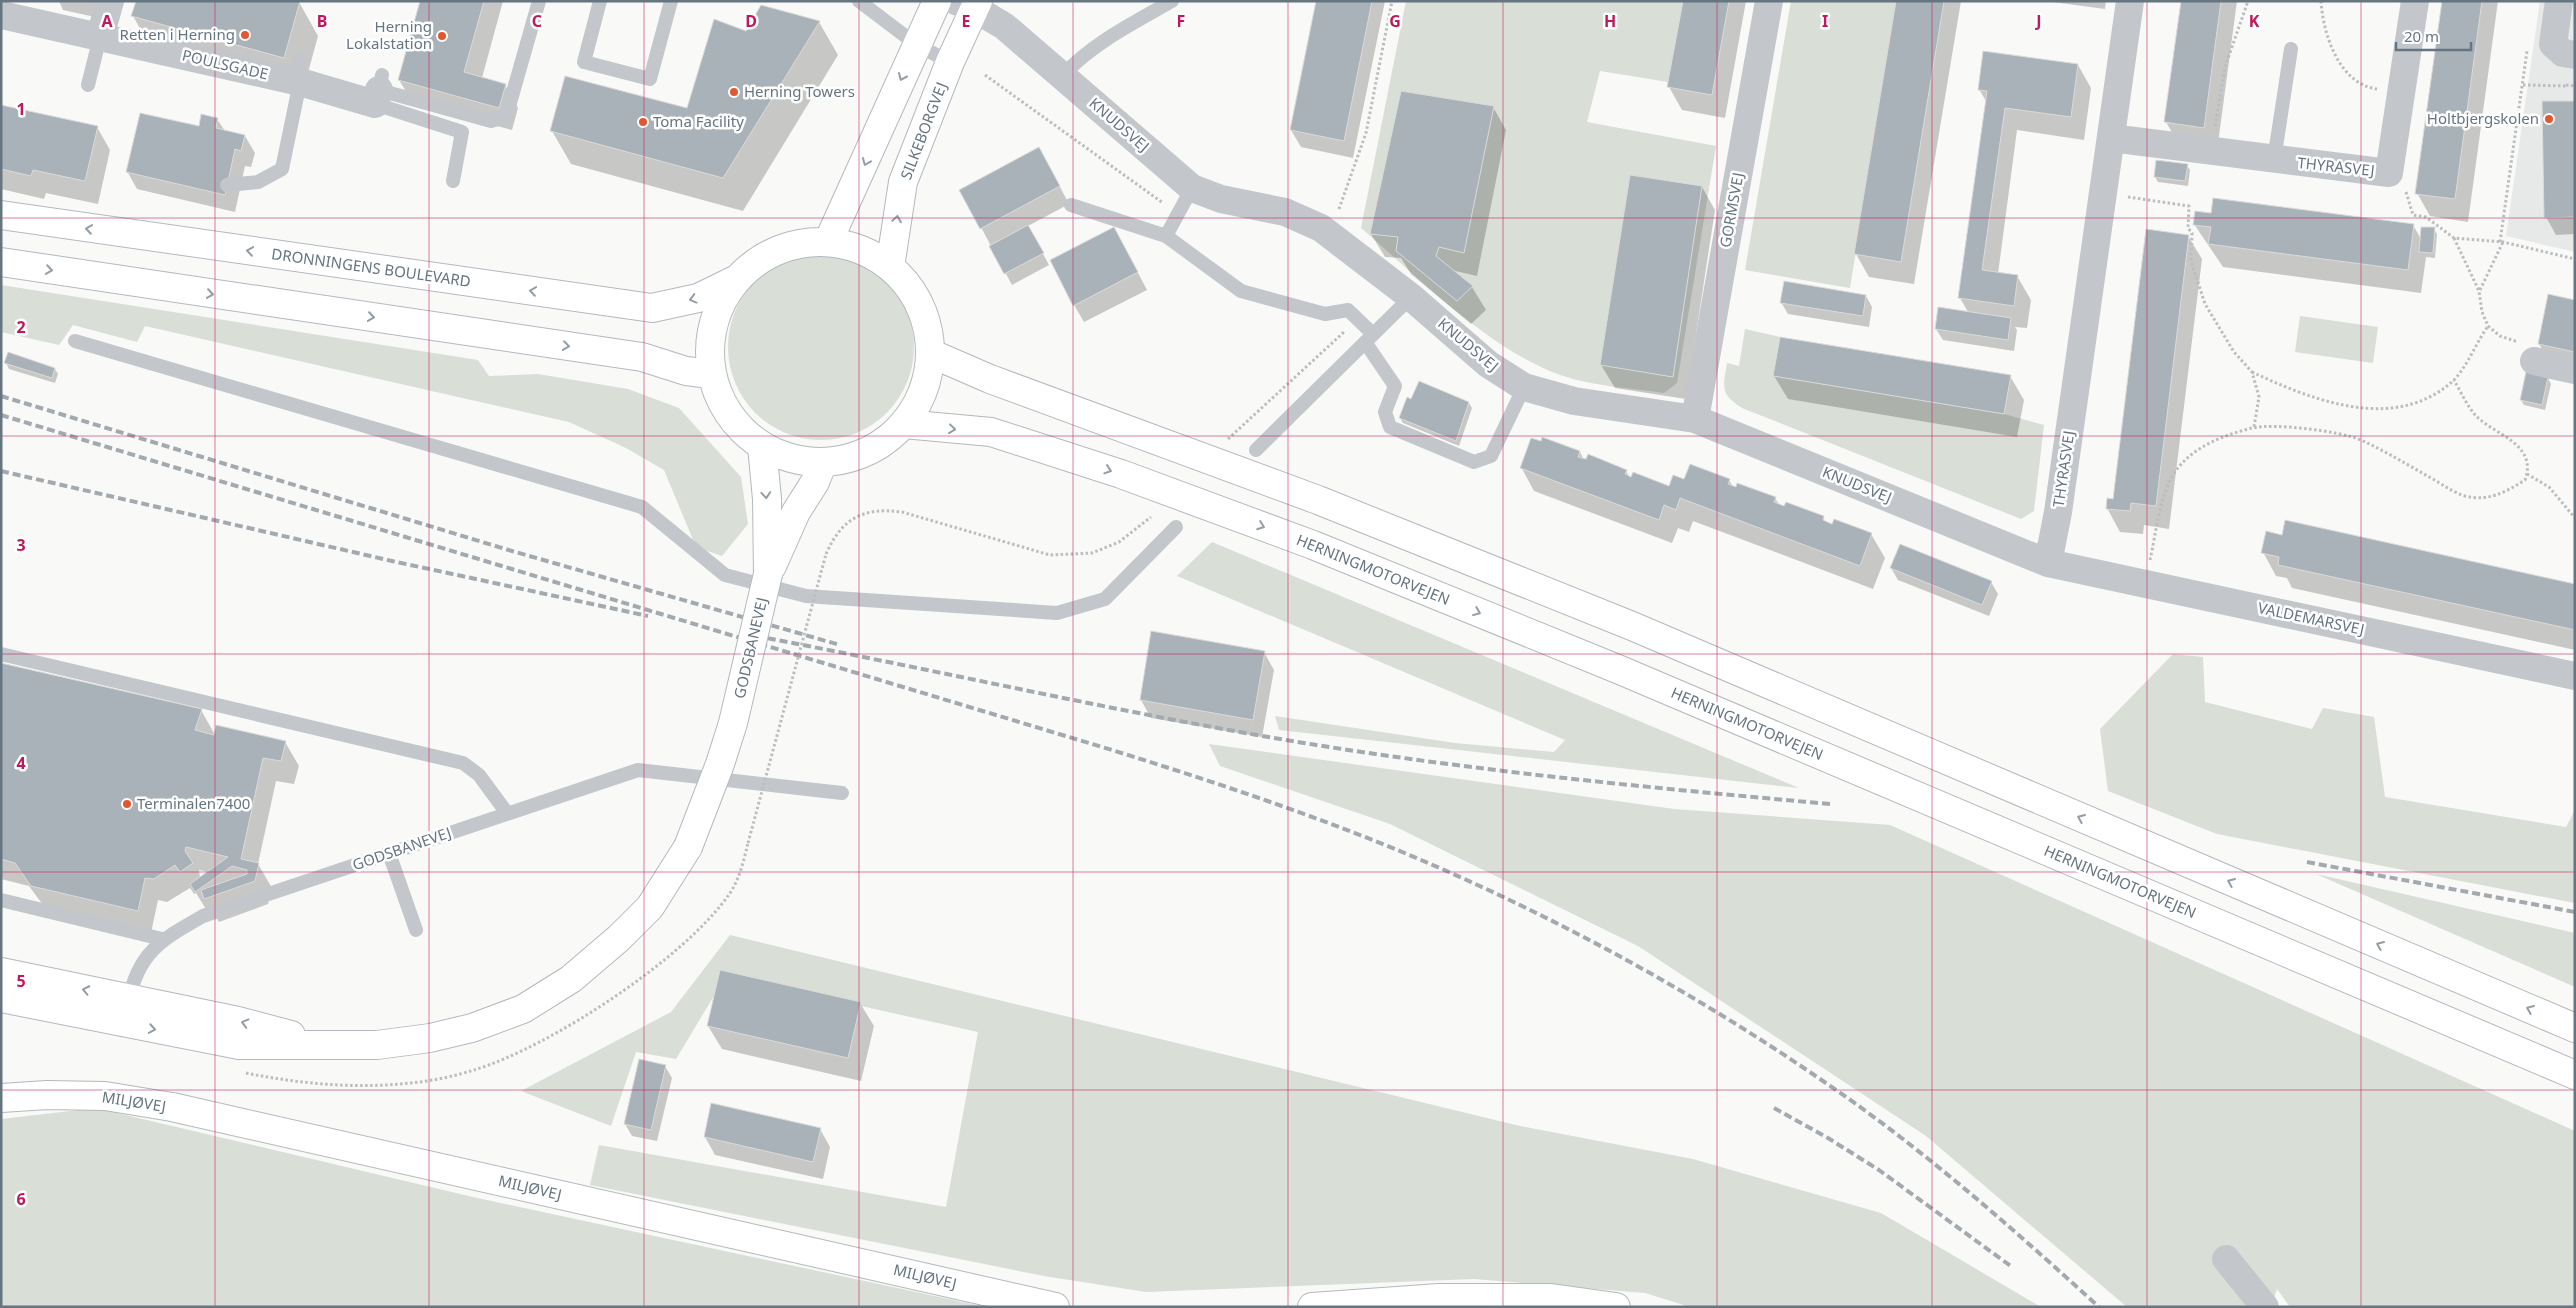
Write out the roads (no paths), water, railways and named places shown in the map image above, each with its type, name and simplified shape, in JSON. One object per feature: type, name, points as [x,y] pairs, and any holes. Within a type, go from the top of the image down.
[{"type":"main road","points":[[828,242],[863,169],[937,1]]},
{"type":"main road","name":"SILKEBORGVEJ","points":[[890,267],[903,182],[950,62],[970,4]]},
{"type":"main road","name":"DRONNINGENS BOULEVARD","points":[[1,215],[652,308],[698,298],[737,279]]},
{"type":"main road","points":[[811,242],[828,242],[857,249],[890,267],[915,296],[928,333],[930,353],[927,378],[918,402],[904,424],[887,440],[868,452],[846,459],[823,462],[792,459],[762,446],[739,427],[721,402],[711,374],[710,340],[716,315],[737,279],[749,267],[778,250],[811,242]]},
{"type":"main road","points":[[1,262],[642,357],[686,371],[711,374]]},
{"type":"main road","points":[[930,353],[990,379],[1318,500],[1632,626],[2575,1028]]},
{"type":"main road","name":"HERNINGMOTORVEJEN","points":[[904,424],[991,432],[1121,474],[1313,545],[1620,670],[2575,1075]]},
{"type":"main road","name":"GODSBANEVEJ","points":[[762,446],[767,499],[768,574]]},
{"type":"main road","name":"GODSBANEVEJ","points":[[1,998],[238,1021],[326,1045],[377,1045],[430,1038],[472,1028],[523,1009],[572,979],[619,938],[650,907],[688,847],[720,764],[733,723],[768,574],[796,512],[815,482],[823,462]]},
{"type":"main road","name":"GODSBANEVEJ","points":[[1,972],[127,1011]]},
{"type":"main road","name":"MILJØVEJ","points":[[1,1098],[47,1095],[105,1096],[172,1107],[1055,1307]]},
{"type":"main road","points":[[1312,1307],[1439,1298],[1551,1298],[1616,1307]]},
{"type":"street","points":[[100,37],[110,1]]},
{"type":"street","name":"GORMSVEJ","points":[[1695,419],[1768,1]]},
{"type":"street","name":"THYRASVEJ","points":[[2048,562],[2058,512],[2130,1]]},
{"type":"street","name":"THYRASVEJ","points":[[2111,138],[2389,173],[2415,1]]},
{"type":"street","points":[[2560,1],[2554,44],[2563,53],[2575,55]]},
{"type":"street","name":"KNUDSVEJ","points":[[970,4],[1004,26],[1192,188],[1221,199],[1285,212],[1321,228],[1411,297],[1488,364],[1524,387],[1574,401],[1695,419],[2048,562]]},
{"type":"street","name":"POULSGADE","points":[[1,15],[100,37],[379,89]]},
{"type":"street","points":[[2534,361],[2575,370]]},
{"type":"street","name":"VALDEMARSVEJ","points":[[2048,562],[2575,676]]},
{"type":"street","points":[[2226,1259],[2265,1307]]},
{"type":"lane","points":[[379,89],[491,121],[506,117],[539,1]]},
{"type":"lane","points":[[600,1],[584,62],[650,79],[671,1]]},
{"type":"lane","points":[[859,1],[916,45],[950,62]]},
{"type":"lane","points":[[1063,75],[1078,59],[1121,30],[1172,1]]},
{"type":"lane","points":[[88,85],[100,37]]},
{"type":"lane","points":[[2274,160],[2291,50]]},
{"type":"lane","points":[[227,185],[258,182],[282,169],[299,74]]},
{"type":"lane","points":[[379,89],[462,132],[453,181]]},
{"type":"lane","points":[[1166,236],[1192,188]]},
{"type":"lane","points":[[1071,205],[1166,236],[1241,291],[1325,314],[1348,310],[1358,319],[1396,386],[1385,412],[1390,427],[1474,462],[1491,456],[1524,387]]},
{"type":"lane","points":[[1256,450],[1411,297]]},
{"type":"lane","points":[[75,340],[642,507],[725,575],[806,596],[1057,613],[1105,599],[1176,527]]},
{"type":"lane","points":[[1,654],[463,763],[479,775],[506,813]]},
{"type":"lane","name":"GODSBANEVEJ","points":[[127,1011],[140,965],[162,939],[203,916],[638,770],[842,792]]},
{"type":"lane","points":[[389,853],[416,930]]},
{"type":"lane","points":[[1,900],[162,939]]},
{"type":"railway","points":[[1,396],[512,551],[840,645]]},
{"type":"railway","points":[[1,415],[1112,750],[1255,796],[1395,849],[1506,898],[1561,925],[1668,984],[1772,1047],[1896,1133],[2033,1247],[2099,1307]]},
{"type":"railway","points":[[1,471],[392,561],[648,616]]},
{"type":"railway","points":[[756,636],[1162,718],[1298,742],[1497,770],[1830,804]]},
{"type":"railway","points":[[2307,862],[2575,912]]},
{"type":"railway","points":[[1774,1108],[1828,1138],[1879,1170],[2012,1267]]},
{"type":"place","name":"Retten i Herning","points":[[245,35]]},
{"type":"place","name":"Herning Lokalstation","points":[[442,36]]},
{"type":"place","name":"Herning Towers","points":[[734,92]]},
{"type":"place","name":"Holtbjergskolen","points":[[2549,119]]},
{"type":"place","name":"Toma Facility","points":[[643,122]]},
{"type":"place","name":"Terminalen7400","points":[[127,804]]}]
